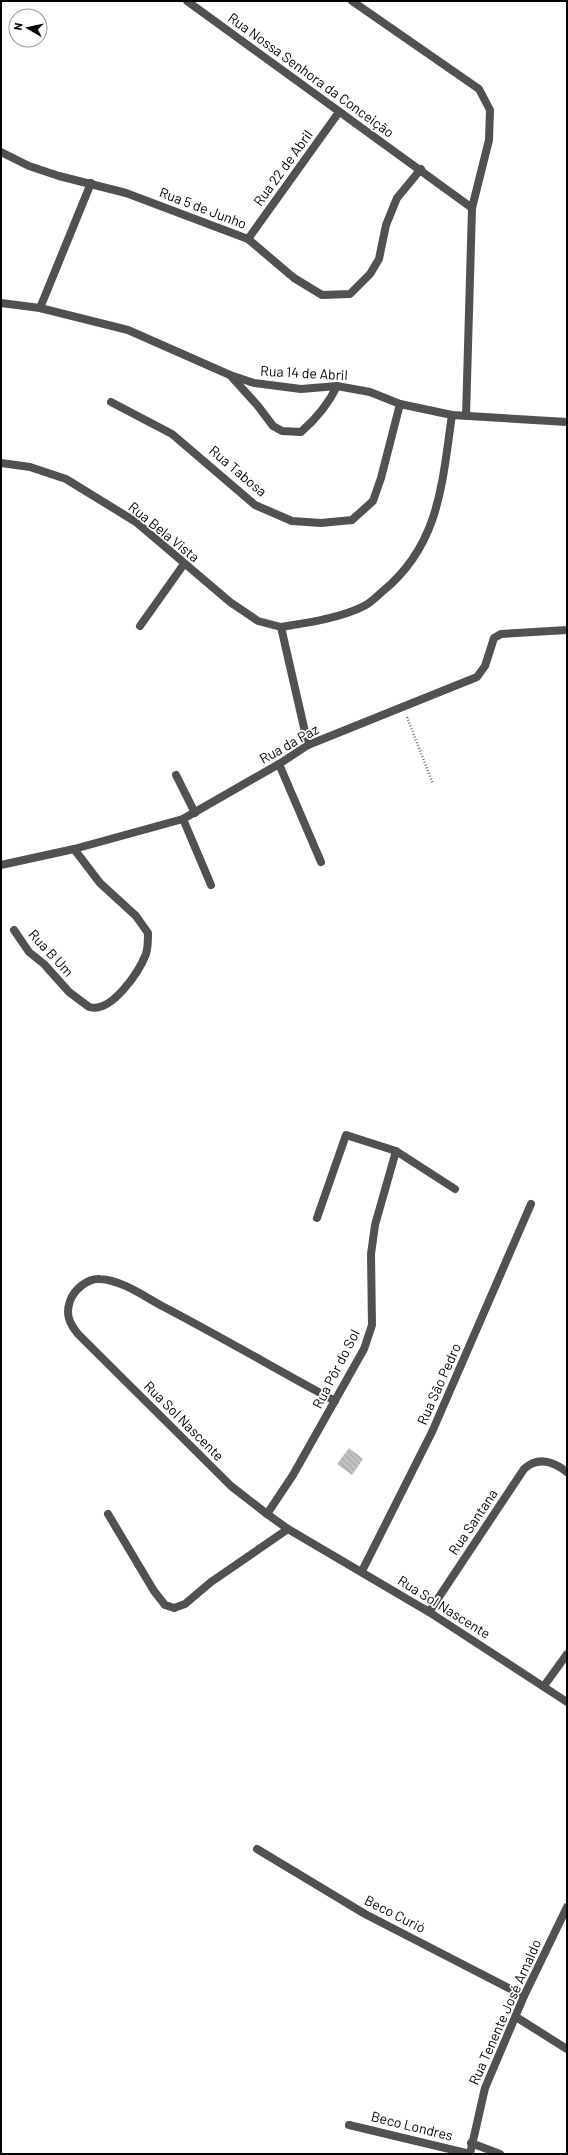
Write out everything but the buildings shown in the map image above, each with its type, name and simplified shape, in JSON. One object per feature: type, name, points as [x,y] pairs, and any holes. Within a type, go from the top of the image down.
[{"type":"street","name":"Rua Nossa Senhora da Conceição","points":[[187,1],[339,112],[421,169]]},
{"type":"street","points":[[352,1],[479,89],[490,110],[489,140],[472,208],[466,416]]},
{"type":"street","name":"Rua 22 de Abril","points":[[248,239],[339,112]]},
{"type":"street","name":"Rua 5 de Junho","points":[[1,152],[29,166],[59,176],[126,193],[248,239],[294,278],[322,295],[350,294],[370,274],[379,259],[386,225],[398,198],[421,169]]},
{"type":"street","points":[[421,169],[472,208]]},
{"type":"street","points":[[40,308],[91,184]]},
{"type":"street","name":"Rua 14 de Abril","points":[[1,303],[40,308],[128,330],[230,375],[254,383],[301,388],[337,386],[370,392],[400,404],[452,415],[567,422]]},
{"type":"street","points":[[230,375],[258,406],[273,426],[282,431],[301,432],[319,416],[330,402],[337,386]]},
{"type":"street","name":"Rua Tabosa","points":[[111,402],[172,434],[256,506],[292,521],[321,523],[352,520],[373,501],[381,478],[400,404]]},
{"type":"street","name":"Rua Bela Vista","points":[[1,463],[30,467],[66,479],[136,522],[230,602],[258,621],[281,626],[321,620],[364,606],[396,580],[414,557],[430,529],[440,494],[452,415]]},
{"type":"street","points":[[140,626],[184,564]]},
{"type":"street","points":[[281,626],[308,745]]},
{"type":"street","name":"Rua da Paz","points":[[1,865],[74,849],[183,819],[279,764],[308,745],[477,677],[485,666],[491,641],[501,634],[567,630]]},
{"type":"street","points":[[279,764],[321,862]]},
{"type":"street","points":[[176,775],[195,813]]},
{"type":"street","points":[[183,819],[211,885]]},
{"type":"street","name":"Rua B Um","points":[[14,930],[29,952],[44,964],[69,992],[89,1007],[105,1006],[128,985],[146,953],[148,932],[144,925],[100,883],[74,849]]},
{"type":"street","points":[[317,1218],[346,1135],[396,1151],[456,1189]]},
{"type":"street","name":"Rua Pôr do Sol","points":[[267,1514],[293,1475],[369,1337],[372,1325],[371,1254],[375,1225],[396,1151]]},
{"type":"street","name":"Rua São Pedro","points":[[362,1571],[432,1432],[531,1204]]},
{"type":"street","name":"Rua Sol Nascente","points":[[335,1401],[207,1330],[119,1284],[98,1279],[87,1282],[74,1293],[67,1311],[70,1323],[78,1334],[231,1486],[288,1529],[362,1571],[429,1612],[567,1702]]},
{"type":"street","name":"Rua Santana","points":[[429,1612],[524,1469],[532,1462],[539,1460],[566,1468]]},
{"type":"street","points":[[108,1514],[154,1591],[165,1605],[174,1608],[185,1604],[211,1582],[288,1529]]},
{"type":"street","points":[[544,1686],[567,1654]]},
{"type":"street","name":"Beco Curió","points":[[257,1849],[365,1914],[524,1996]]},
{"type":"street","name":"Rua Tenente José Arnaldo","points":[[470,2154],[471,2143],[485,2088],[516,2018],[524,1996],[567,1907]]},
{"type":"street","points":[[516,2018],[567,2049]]},
{"type":"street","name":"Beco Londres","points":[[348,2125],[470,2154]]},
{"type":"street","points":[[471,2143],[500,2154]]},
{"type":"path","points":[[403,707],[433,784]]}]
